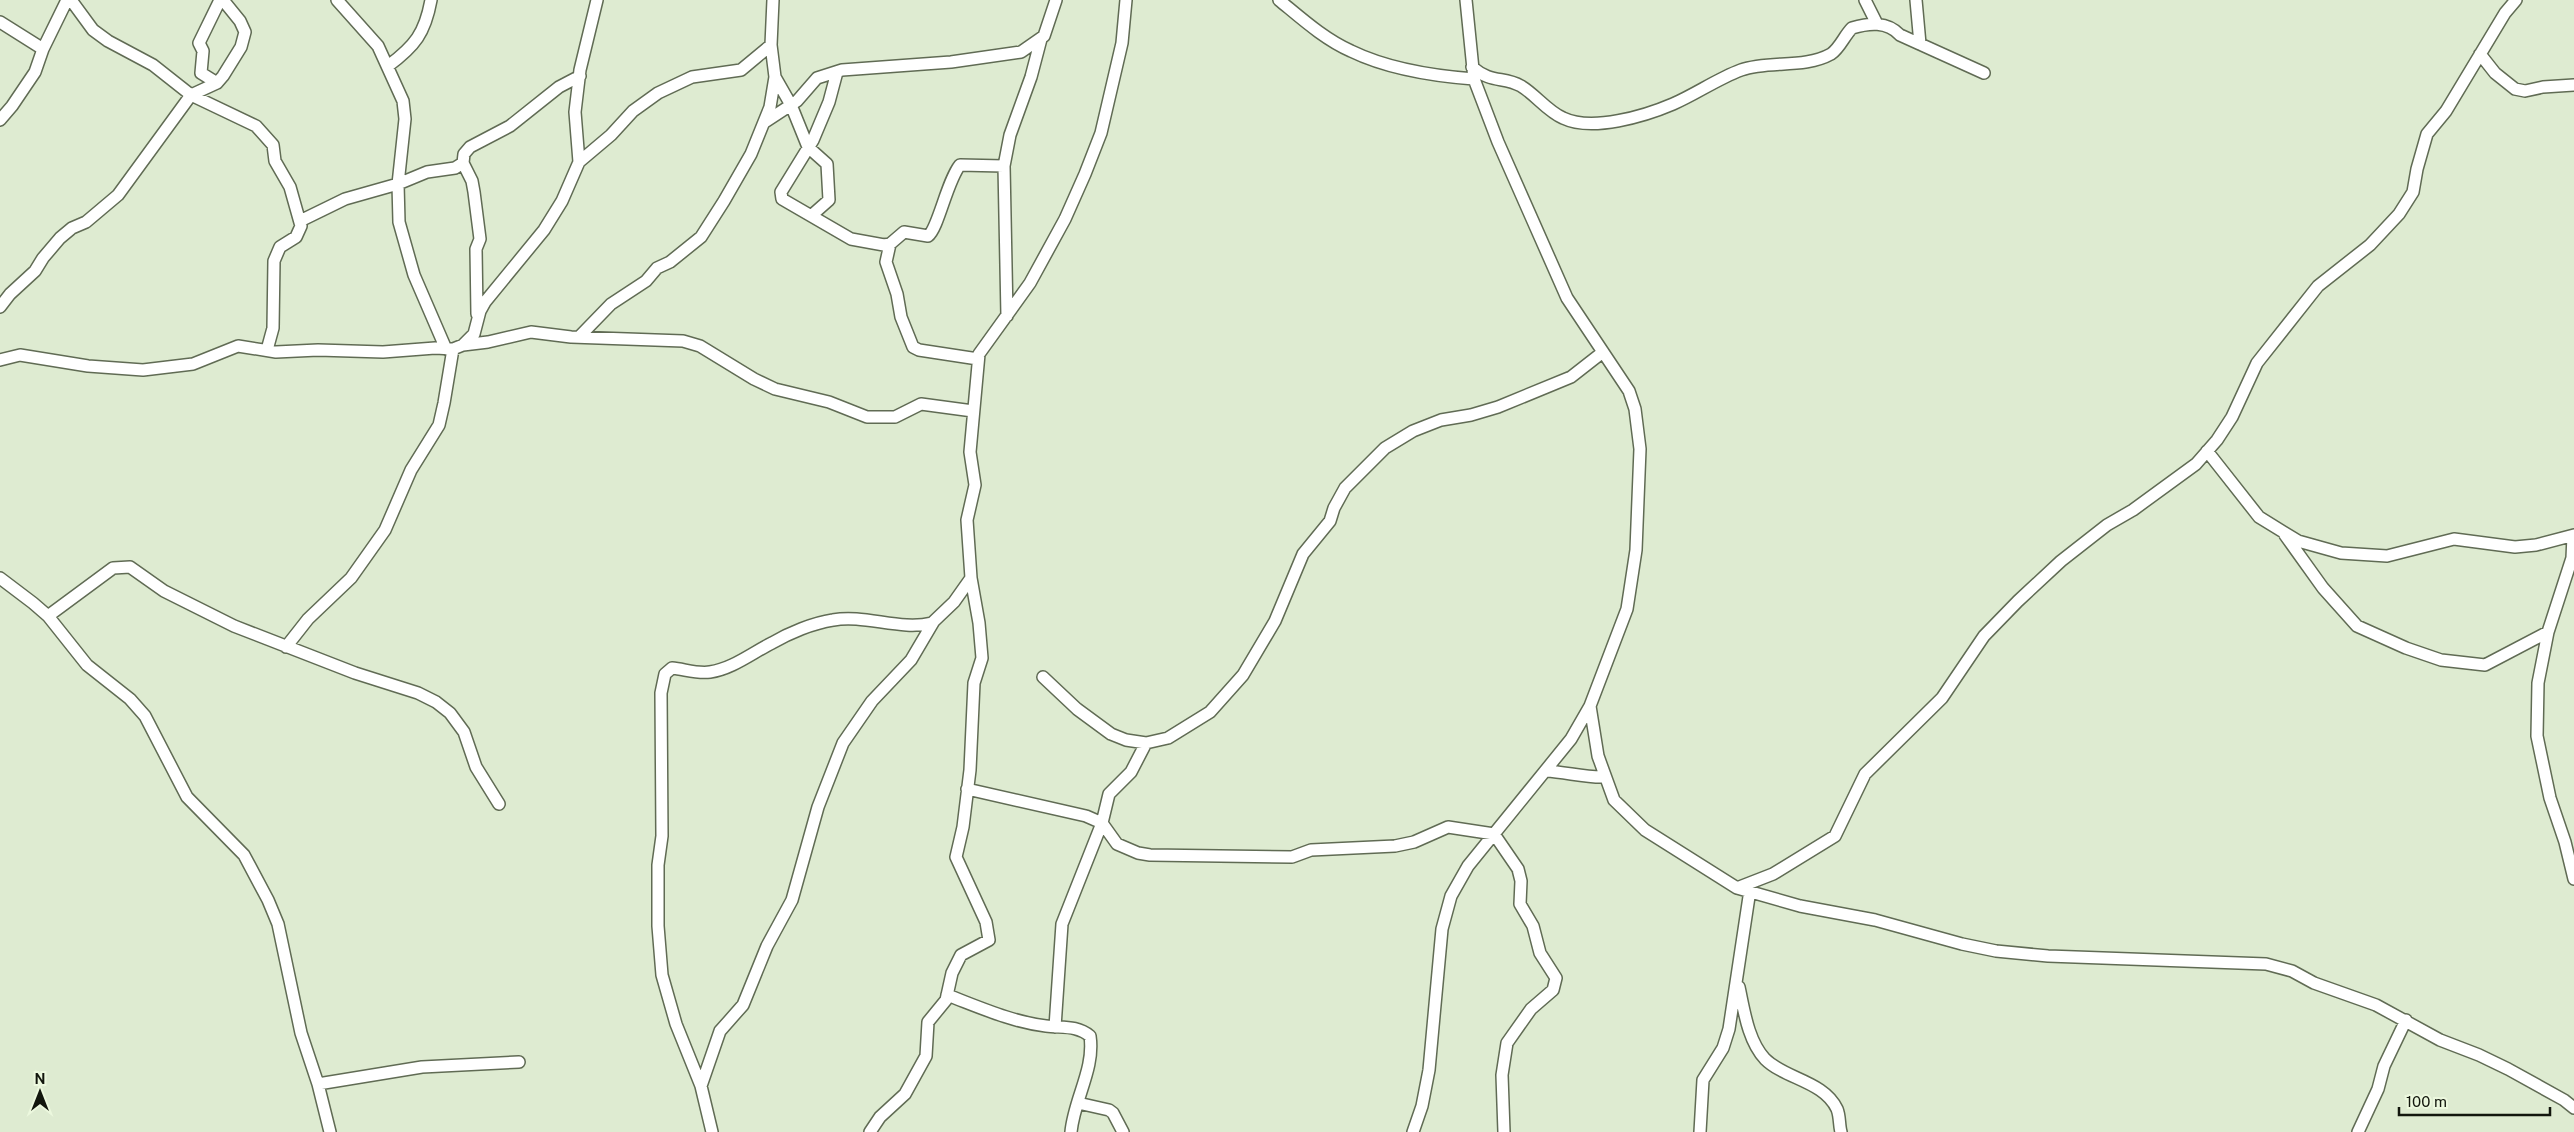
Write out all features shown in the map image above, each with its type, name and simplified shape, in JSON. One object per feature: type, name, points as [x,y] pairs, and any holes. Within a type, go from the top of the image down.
[{"type":"street","points":[[0,120],[25,89],[35,72],[43,49],[69,0],[93,30],[108,41],[153,65],[191,95],[242,119],[262,132],[273,146],[275,161],[290,187],[300,221],[298,235],[280,247],[274,261],[274,328],[267,350]]},
{"type":"street","points":[[0,308],[10,294],[35,271],[60,238],[72,228],[86,222],[118,195],[191,95],[216,83],[241,47],[245,32],[240,22],[222,0],[198,43],[203,51],[201,72],[216,83]]},
{"type":"street","points":[[286,647],[308,619],[351,578],[385,530],[411,470],[438,425],[444,404],[454,348],[414,275],[399,222],[398,184],[405,119],[403,101],[378,46],[337,0]]},
{"type":"street","points":[[388,66],[406,53],[420,36],[432,0]]},
{"type":"street","points":[[579,162],[575,112],[580,76],[597,0]]},
{"type":"street","points":[[579,337],[611,304],[646,281],[656,268],[670,262],[701,237],[750,154],[765,122],[775,77],[771,45],[773,0]]},
{"type":"street","points":[[1007,316],[1004,166],[1010,135],[1041,39],[1056,0]]},
{"type":"street","points":[[870,1132],[880,1117],[905,1094],[926,1056],[928,1022],[942,1006],[952,973],[961,955],[989,940],[986,922],[956,856],[963,827],[967,789],[974,683],[982,658],[979,623],[970,578],[967,528],[975,485],[970,452],[973,411],[977,393],[978,359],[983,346],[1030,283],[1075,198],[1101,133],[1122,42],[1126,0]]},
{"type":"street","points":[[1279,0],[1311,27],[1351,52],[1418,72],[1473,73],[1522,86],[1564,119],[1579,124],[1641,116],[1674,104],[1743,70],[1765,65],[1785,64],[1830,54],[1838,48],[1852,28],[1877,24],[1893,28],[1900,35],[1956,58],[1984,73]]},
{"type":"street","points":[[1413,1132],[1422,1106],[1429,1070],[1444,914],[1451,896],[1468,866],[1571,739],[1590,706],[1627,609],[1632,583],[1640,448],[1635,410],[1629,391],[1567,298],[1498,142],[1473,73],[1466,0]]},
{"type":"street","points":[[1865,0],[1877,24]]},
{"type":"street","points":[[1916,0],[1920,44]]},
{"type":"street","points":[[1737,888],[1773,874],[1835,836],[1865,774],[1942,698],[1980,642],[1998,622],[2061,562],[2107,525],[2133,510],[2196,464],[2232,417],[2257,363],[2318,286],[2370,245],[2400,214],[2413,192],[2417,168],[2427,134],[2446,111],[2480,54],[2516,0]]},
{"type":"street","points":[[0,22],[43,49]]},
{"type":"street","points":[[765,122],[791,105],[811,82],[837,72],[989,58],[1021,52],[1041,39]]},
{"type":"street","points":[[454,348],[474,334],[477,320],[485,302],[501,280],[544,230],[562,201],[579,162],[611,135],[633,111],[658,93],[692,77],[741,70],[771,45]]},
{"type":"street","points":[[1021,52],[1036,59]]},
{"type":"street","points":[[2480,54],[2494,73],[2515,89],[2525,91],[2543,87],[2574,85]]},
{"type":"street","points":[[837,72],[827,109],[808,148],[781,192],[782,198],[812,215],[834,231],[851,239],[869,243],[890,244]]},
{"type":"street","points":[[477,320],[476,249],[480,242],[479,227],[472,181],[462,163],[464,154],[470,148],[510,126],[559,87],[580,76]]},
{"type":"street","points":[[775,77],[791,105],[808,148],[828,164],[829,200],[812,215]]},
{"type":"street","points":[[300,221],[345,198],[398,184],[427,172],[451,169],[462,163]]},
{"type":"street","points":[[978,359],[920,350],[913,347],[906,334],[893,279],[886,262],[890,244],[904,232],[924,237],[931,235],[949,184],[960,165],[1004,166]]},
{"type":"street","points":[[0,360],[20,355],[88,366],[143,370],[193,364],[235,346],[276,352],[318,350],[383,352],[454,348],[531,332],[626,340],[662,339],[692,342],[775,389],[829,402],[867,418],[895,417],[921,404],[973,411]]},
{"type":"street","points":[[1043,677],[1077,710],[1100,728],[1126,740],[1146,743],[1168,738],[1210,712],[1231,691],[1275,621],[1303,554],[1330,521],[1334,508],[1345,488],[1386,448],[1413,431],[1441,420],[1472,415],[1498,407],[1571,377],[1603,352]]},
{"type":"street","points":[[2207,451],[2259,517],[2284,534],[2341,553],[2379,556],[2428,546],[2442,540],[2454,539],[2515,547],[2536,545],[2574,536],[2572,558],[2548,632],[2538,683],[2537,736],[2550,798],[2565,842],[2574,879]]},
{"type":"street","points":[[2284,534],[2322,588],[2357,626],[2406,648],[2441,660],[2485,666],[2548,632]]},
{"type":"street","points":[[48,616],[113,568],[130,567],[186,602],[234,626],[355,673],[418,693],[436,702],[450,712],[464,732],[476,767],[499,804]]},
{"type":"street","points":[[0,578],[48,616],[87,665],[130,699],[145,716],[187,797],[235,844],[248,862],[278,924],[301,1033],[318,1084],[330,1132]]},
{"type":"street","points":[[701,1086],[720,1031],[744,1005],[767,946],[792,900],[818,807],[843,743],[872,701],[911,660],[934,621],[954,602],[970,578]]},
{"type":"street","points":[[712,1132],[701,1086],[676,1024],[662,975],[658,926],[658,865],[662,836],[661,693],[665,674],[672,668],[695,672],[716,671],[738,662],[773,642],[830,620],[855,617],[912,624],[934,621]]},
{"type":"street","points":[[1590,706],[1598,756],[1614,800],[1646,830],[1737,888],[1750,890],[1800,906],[1875,920],[1962,944],[1996,951],[2048,956],[2266,964],[2292,971],[2321,985],[2367,1001],[2406,1020],[2440,1040],[2508,1069],[2564,1100],[2574,1108]]},
{"type":"street","points":[[1055,1027],[1062,924],[1102,823],[1109,794],[1131,772],[1146,743]]},
{"type":"street","points":[[1546,771],[1580,774],[1589,778],[1605,777]]},
{"type":"street","points":[[967,789],[1074,812],[1102,823],[1117,844],[1138,853],[1150,855],[1292,857],[1312,850],[1395,846],[1414,842],[1448,827],[1494,834],[1518,869],[1520,904],[1533,926],[1540,953],[1556,978],[1553,990],[1531,1008],[1507,1043],[1502,1075],[1504,1132]]},
{"type":"street","points":[[1700,1132],[1703,1080],[1727,1039],[1750,890]]},
{"type":"street","points":[[1737,980],[1746,1017],[1761,1053],[1772,1065],[1809,1084],[1828,1099],[1837,1110],[1841,1132]]},
{"type":"street","points":[[946,995],[1015,1019],[1055,1027],[1073,1028],[1090,1036],[1089,1067],[1071,1132]]},
{"type":"street","points":[[2358,1132],[2378,1089],[2384,1066],[2406,1020]]},
{"type":"street","points":[[318,1084],[422,1067],[519,1062]]},
{"type":"street","points":[[1078,1103],[1109,1110],[1113,1113],[1123,1132]]}]
